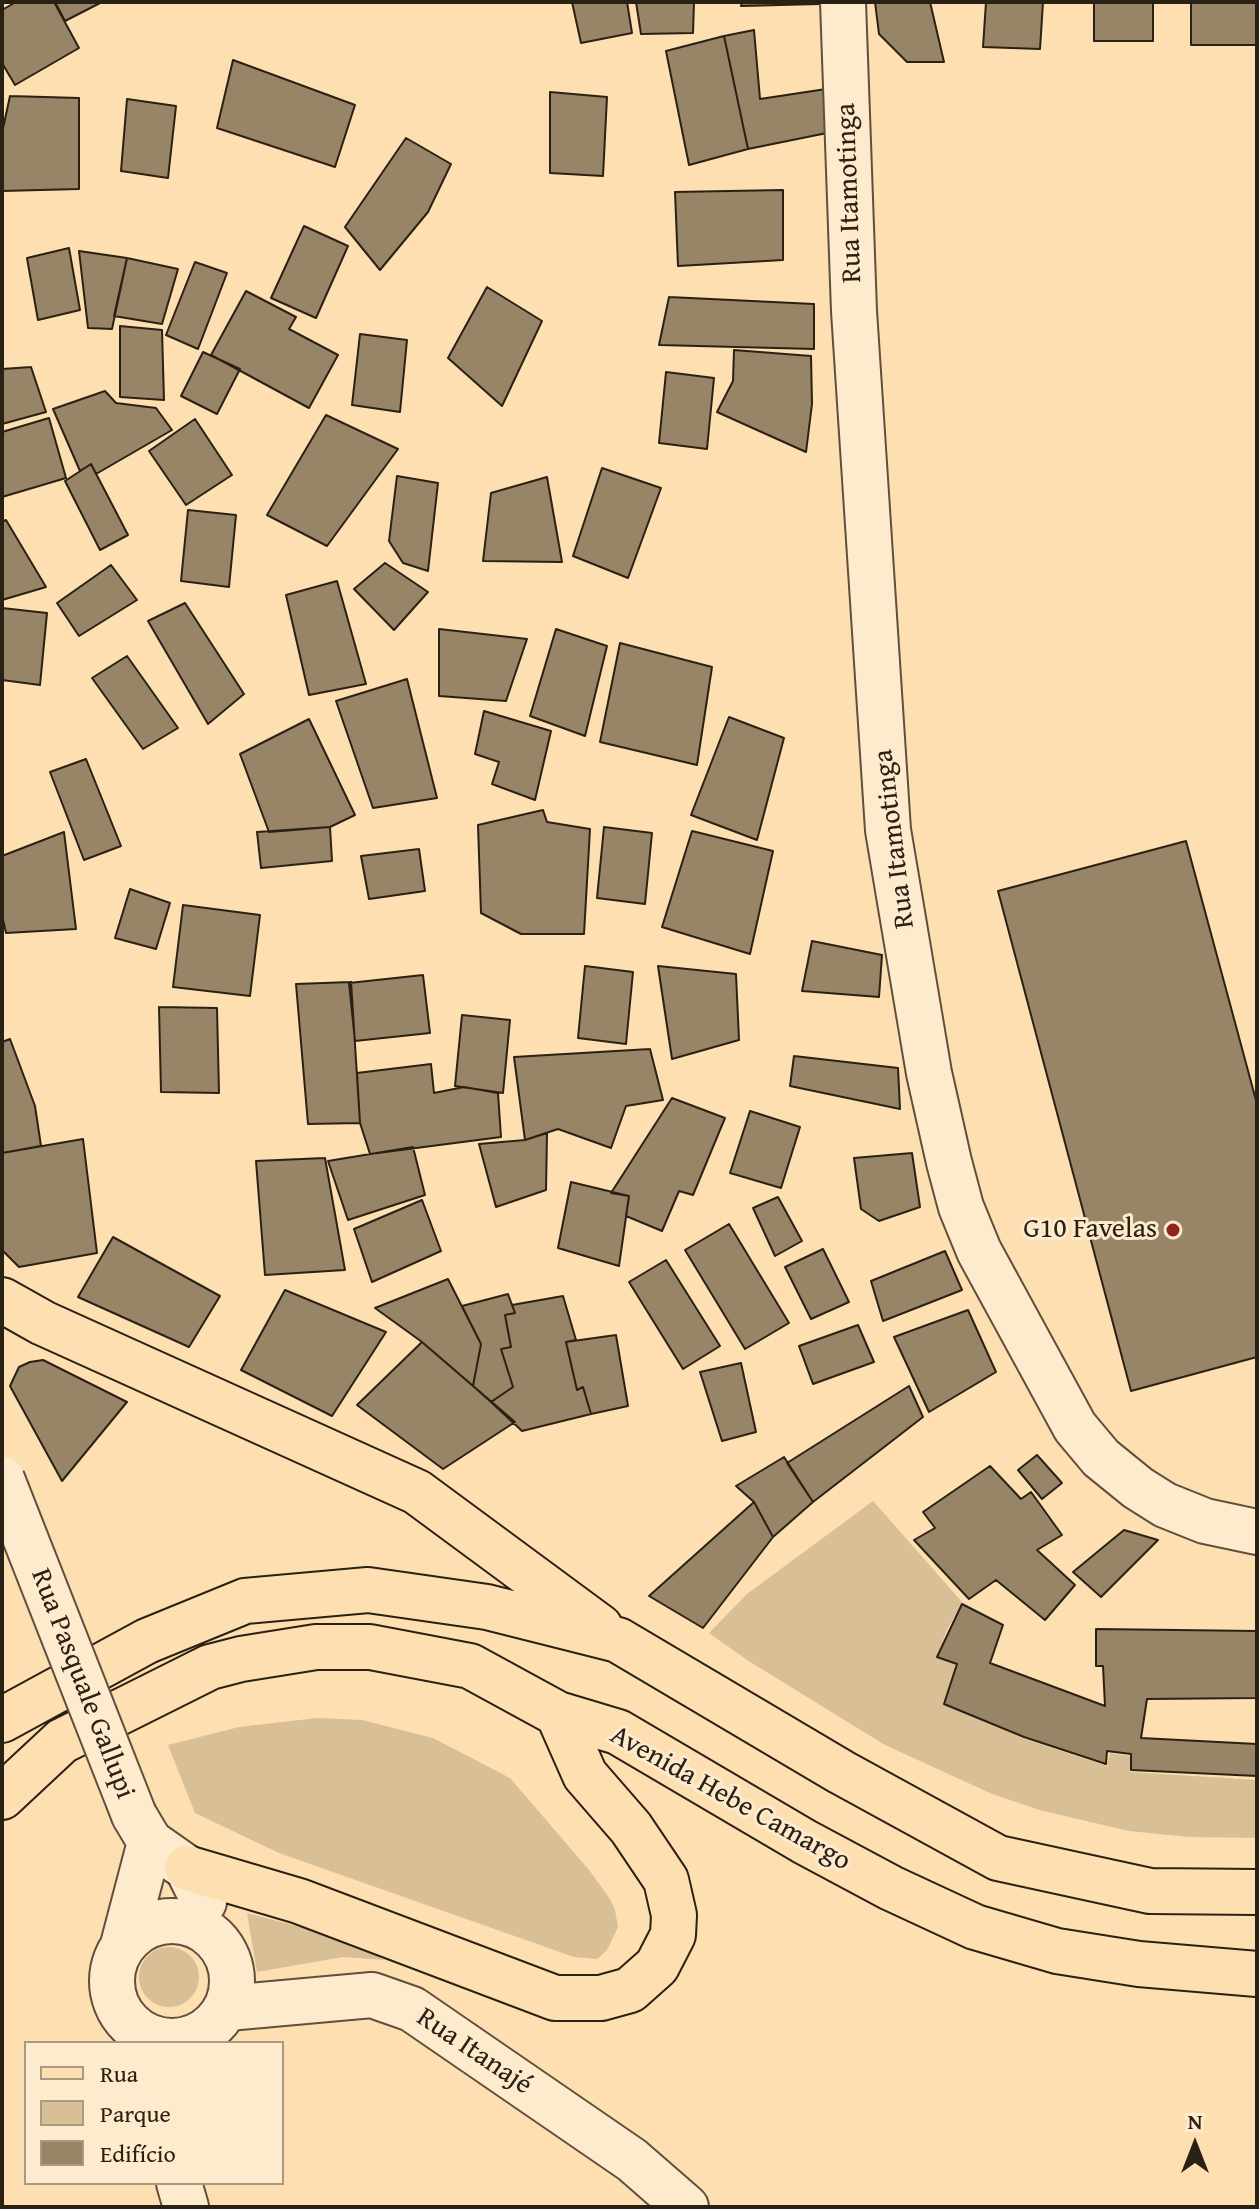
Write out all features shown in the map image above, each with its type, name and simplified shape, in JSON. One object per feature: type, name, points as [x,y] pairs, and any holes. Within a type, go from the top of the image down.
[{"type":"main road","points":[[2,1300],[43,1323],[417,1492],[618,1640],[841,1772],[998,1858],[1150,1891],[1257,1892]]},
{"type":"main road","points":[[2,1720],[147,1641],[245,1601],[368,1590],[487,1607],[618,1640]]},
{"type":"main road","name":"Avenida Hebe Camargo","points":[[2,1797],[62,1741],[194,1674],[241,1659],[316,1647],[370,1647],[470,1666],[558,1714],[618,1732],[805,1842],[891,1888],[975,1927],[1057,1951],[1139,1964],[1257,1974]]},
{"type":"main road","points":[[187,1868],[299,1901],[555,1998],[601,1998],[630,1990],[657,1966],[673,1935],[674,1915],[666,1880],[631,1828],[585,1775],[558,1714]]},
{"type":"street","name":"Rua Itamotinga","points":[[843,2],[854,311],[888,830],[929,1073],[961,1207],[979,1251],[1075,1427],[1101,1458],[1165,1505],[1205,1521],[1257,1532]]},
{"type":"street","name":"Rua Pasquale Gallupi","points":[[2,1479],[142,1829]]},
{"type":"street","points":[[142,1829],[187,1868],[202,1894],[219,1942],[229,1959],[233,1980],[221,2023],[205,2032],[185,2040],[165,2041],[131,2033],[111,1989],[112,1970],[130,1936],[165,1920],[185,1921],[203,1928],[219,1942]]},
{"type":"street","points":[[123,1945],[142,1829]]},
{"type":"street","name":"Rua Itanajé","points":[[221,2023],[372,1995],[412,2009],[632,2160],[686,2207]]},
{"type":"street","points":[[180,2185],[186,2207]]},
{"type":"street","points":[[197,2207],[198,2185]]},
{"type":"green space","points":[[873,1501],[962,1602],[937,1656],[957,1664],[945,1704],[1025,1739],[1107,1766],[1110,1753],[1130,1756],[1130,1772],[1257,1780],[1257,1838],[1189,1837],[1129,1831],[1039,1810],[990,1793],[885,1745],[709,1633],[747,1594]]},
{"type":"green space","points":[[317,1718],[362,1720],[433,1738],[510,1778],[610,1899],[618,1927],[607,1950],[597,1959],[574,1957],[279,1853],[195,1813],[168,1745],[239,1727]]},
{"type":"green space","points":[[247,1913],[315,1931],[367,1950],[384,1960],[343,1957],[257,1972]]},
{"type":"green space","points":[[169,1947],[181,1949],[190,1956],[197,1965],[197,1989],[190,1998],[181,2005],[169,2007],[157,2005],[148,1998],[141,1989],[139,1977],[141,1965],[148,1956],[157,1949]]},
{"type":"building","points":[[16,2],[54,2],[79,48],[15,85],[2,63],[2,10]]},
{"type":"building","points":[[55,2],[102,2],[65,21]]},
{"type":"building","points":[[572,2],[627,2],[632,33],[581,43]]},
{"type":"building","points":[[636,2],[694,2],[693,33],[641,34]]},
{"type":"building","points":[[742,2],[820,2],[820,4],[741,6]]},
{"type":"building","points":[[875,2],[930,2],[944,62],[907,62],[879,34]]},
{"type":"building","points":[[986,2],[1043,2],[1040,49],[983,47]]},
{"type":"building","points":[[1094,2],[1153,2],[1153,41],[1094,41]]},
{"type":"building","points":[[1191,2],[1257,2],[1257,45],[1191,45]]},
{"type":"building","points":[[754,30],[760,99],[826,89],[827,133],[748,149],[724,36]]},
{"type":"building","points":[[724,36],[748,149],[689,165],[666,51]]},
{"type":"building","points":[[233,60],[355,105],[335,167],[217,128]]},
{"type":"building","points":[[550,92],[607,97],[603,176],[550,173]]},
{"type":"building","points":[[10,96],[79,98],[79,189],[2,191],[2,133]]},
{"type":"building","points":[[127,99],[176,106],[168,178],[121,171]]},
{"type":"building","points":[[406,138],[451,164],[428,212],[380,270],[345,227]]},
{"type":"building","points":[[783,190],[783,260],[678,266],[675,192]]},
{"type":"building","points":[[304,226],[348,246],[316,318],[271,298]]},
{"type":"building","points":[[69,248],[80,310],[38,320],[27,258]]},
{"type":"building","points":[[79,251],[127,258],[112,329],[88,328]]},
{"type":"building","points":[[127,258],[178,269],[162,324],[114,316]]},
{"type":"building","points":[[195,262],[227,273],[198,349],[166,335]]},
{"type":"building","points":[[487,287],[542,321],[502,406],[448,358]]},
{"type":"building","points":[[246,291],[296,317],[289,329],[338,355],[309,408],[211,355]]},
{"type":"building","points":[[669,297],[814,304],[814,349],[659,345]]},
{"type":"building","points":[[120,326],[162,330],[164,400],[120,397]]},
{"type":"building","points":[[360,334],[407,340],[400,412],[352,405]]},
{"type":"building","points":[[734,350],[811,356],[812,404],[806,452],[717,412],[733,381]]},
{"type":"building","points":[[203,352],[240,369],[217,414],[181,396]]},
{"type":"building","points":[[31,367],[46,412],[2,424],[2,369]]},
{"type":"building","points":[[666,372],[714,378],[707,449],[659,443]]},
{"type":"building","points":[[105,391],[116,403],[156,408],[172,430],[96,474],[91,464],[80,471],[53,409]]},
{"type":"building","points":[[326,415],[398,449],[327,546],[267,515]]},
{"type":"building","points":[[49,418],[66,478],[2,497],[2,432]]},
{"type":"building","points":[[195,419],[232,475],[186,505],[149,451]]},
{"type":"building","points":[[91,464],[128,535],[100,550],[65,481]]},
{"type":"building","points":[[602,468],[661,488],[628,578],[573,556]]},
{"type":"building","points":[[397,476],[438,483],[428,571],[403,563],[389,541]]},
{"type":"building","points":[[547,477],[562,562],[483,561],[491,493]]},
{"type":"building","points":[[188,510],[236,515],[229,587],[181,581]]},
{"type":"building","points":[[6,520],[46,587],[2,600],[2,522]]},
{"type":"building","points":[[385,563],[428,592],[394,630],[354,589]]},
{"type":"building","points":[[111,565],[137,600],[79,636],[57,603]]},
{"type":"building","points":[[337,581],[366,684],[309,695],[286,595]]},
{"type":"building","points":[[185,603],[244,694],[208,724],[148,621]]},
{"type":"building","points":[[2,608],[47,613],[40,685],[2,680]]},
{"type":"building","points":[[439,629],[527,639],[506,701],[439,696]]},
{"type":"building","points":[[556,629],[607,646],[585,736],[530,716]]},
{"type":"building","points":[[620,643],[712,667],[697,765],[600,742]]},
{"type":"building","points":[[127,656],[178,728],[143,749],[92,678]]},
{"type":"building","points":[[407,679],[437,798],[373,808],[336,701]]},
{"type":"building","points":[[484,711],[551,731],[535,800],[492,784],[499,762],[475,754]]},
{"type":"building","points":[[729,717],[784,738],[757,840],[691,815]]},
{"type":"building","points":[[309,719],[355,815],[330,827],[269,832],[240,754]]},
{"type":"building","points":[[86,759],[121,846],[84,860],[50,772]]},
{"type":"building","points":[[543,810],[547,822],[590,829],[584,934],[521,934],[481,913],[478,825]]},
{"type":"building","points":[[330,827],[332,861],[261,868],[257,832]]},
{"type":"building","points":[[604,827],[652,833],[645,904],[597,898]]},
{"type":"building","points":[[692,831],[773,851],[750,954],[662,927]]},
{"type":"building","points":[[64,832],[76,929],[6,933],[2,915],[2,856]]},
{"type":"building","name":"G10 Favelas","points":[[1186,841],[1257,1104],[1257,1357],[1131,1391],[998,891]]},
{"type":"building","points":[[419,849],[425,891],[369,899],[361,856]]},
{"type":"building","points":[[130,889],[170,903],[156,949],[115,938]]},
{"type":"building","points":[[183,905],[260,915],[250,996],[173,987]]},
{"type":"building","points":[[812,941],[882,955],[879,997],[802,991]]},
{"type":"building","points":[[585,966],[633,972],[626,1044],[578,1038]]},
{"type":"building","points":[[658,966],[736,974],[739,1040],[672,1059]]},
{"type":"building","points":[[423,975],[430,1033],[355,1041],[349,983]]},
{"type":"building","points":[[351,982],[360,1123],[308,1124],[296,984]]},
{"type":"building","points":[[159,1007],[217,1008],[219,1093],[161,1092]]},
{"type":"building","points":[[462,1015],[510,1020],[503,1093],[455,1086]]},
{"type":"building","points":[[10,1039],[35,1106],[41,1146],[2,1153],[2,1042]]},
{"type":"building","points":[[650,1049],[663,1100],[626,1106],[611,1148],[558,1129],[525,1140],[514,1057]]},
{"type":"building","points":[[794,1056],[898,1068],[900,1109],[790,1086]]},
{"type":"building","points":[[431,1064],[434,1093],[464,1087],[498,1093],[501,1137],[370,1154],[360,1123],[357,1073]]},
{"type":"building","points":[[672,1098],[725,1118],[693,1195],[679,1191],[662,1231],[626,1216],[629,1196],[611,1193]]},
{"type":"building","points":[[750,1111],[800,1127],[781,1188],[730,1173]]},
{"type":"building","points":[[547,1133],[546,1190],[496,1207],[479,1144],[525,1140]]},
{"type":"building","points":[[83,1139],[97,1253],[19,1267],[2,1250],[2,1153]]},
{"type":"building","points":[[413,1147],[425,1195],[348,1220],[328,1161]]},
{"type":"building","points":[[912,1153],[920,1207],[879,1221],[861,1209],[854,1158]]},
{"type":"building","points":[[325,1158],[345,1270],[265,1275],[256,1161]]},
{"type":"building","points":[[571,1182],[629,1196],[619,1266],[558,1248]]},
{"type":"building","points":[[778,1197],[802,1241],[775,1256],[753,1208]]},
{"type":"building","points":[[422,1200],[441,1251],[372,1282],[354,1229]]},
{"type":"building","points":[[729,1224],[789,1323],[745,1349],[685,1250]]},
{"type":"building","points":[[113,1237],[220,1296],[189,1347],[78,1297]]},
{"type":"building","points":[[823,1249],[849,1302],[811,1319],[785,1267]]},
{"type":"building","points":[[945,1251],[962,1290],[883,1321],[871,1281]]},
{"type":"building","points":[[666,1260],[720,1346],[683,1369],[629,1282]]},
{"type":"building","points":[[448,1279],[481,1344],[473,1386],[422,1342],[375,1308]]},
{"type":"building","points":[[285,1290],[386,1332],[332,1416],[241,1370]]},
{"type":"building","points":[[508,1294],[515,1313],[505,1315],[511,1347],[501,1349],[513,1387],[491,1402],[473,1386],[481,1344],[462,1306]]},
{"type":"building","points":[[563,1296],[576,1340],[566,1342],[577,1390],[583,1387],[591,1414],[522,1431],[491,1402],[513,1387],[501,1349],[511,1347],[505,1315],[515,1313],[512,1305]]},
{"type":"building","points":[[968,1310],[996,1372],[929,1412],[894,1337]]},
{"type":"building","points":[[858,1325],[874,1362],[813,1384],[799,1346]]},
{"type":"building","points":[[616,1335],[628,1406],[591,1414],[583,1387],[577,1390],[566,1342]]},
{"type":"building","points":[[422,1342],[515,1422],[443,1469],[357,1405]]},
{"type":"building","points":[[43,1360],[127,1402],[62,1481],[10,1386],[19,1367]]},
{"type":"building","points":[[741,1363],[756,1432],[722,1441],[700,1372]]},
{"type":"building","points":[[909,1386],[923,1417],[813,1502],[787,1463]]},
{"type":"building","points":[[1037,1455],[1062,1483],[1042,1499],[1018,1470]]},
{"type":"building","points":[[784,1457],[813,1502],[773,1537],[754,1502],[736,1486]]},
{"type":"building","points":[[990,1466],[1021,1499],[1031,1492],[1062,1535],[1037,1550],[1075,1585],[1045,1620],[996,1580],[969,1599],[914,1540],[935,1528],[923,1512]]},
{"type":"building","points":[[754,1502],[773,1537],[703,1628],[649,1596]]},
{"type":"building","points":[[1124,1530],[1158,1540],[1101,1597],[1073,1572]]},
{"type":"building","points":[[962,1604],[1003,1625],[990,1663],[1105,1706],[1103,1666],[1096,1666],[1096,1629],[1257,1631],[1257,1698],[1147,1699],[1141,1738],[1257,1744],[1257,1776],[1131,1770],[1131,1754],[1107,1751],[1106,1764],[1024,1737],[944,1704],[957,1664],[937,1657]]},
{"type":"place","name":"G10 Favelas","points":[[1173,1230]]}]
